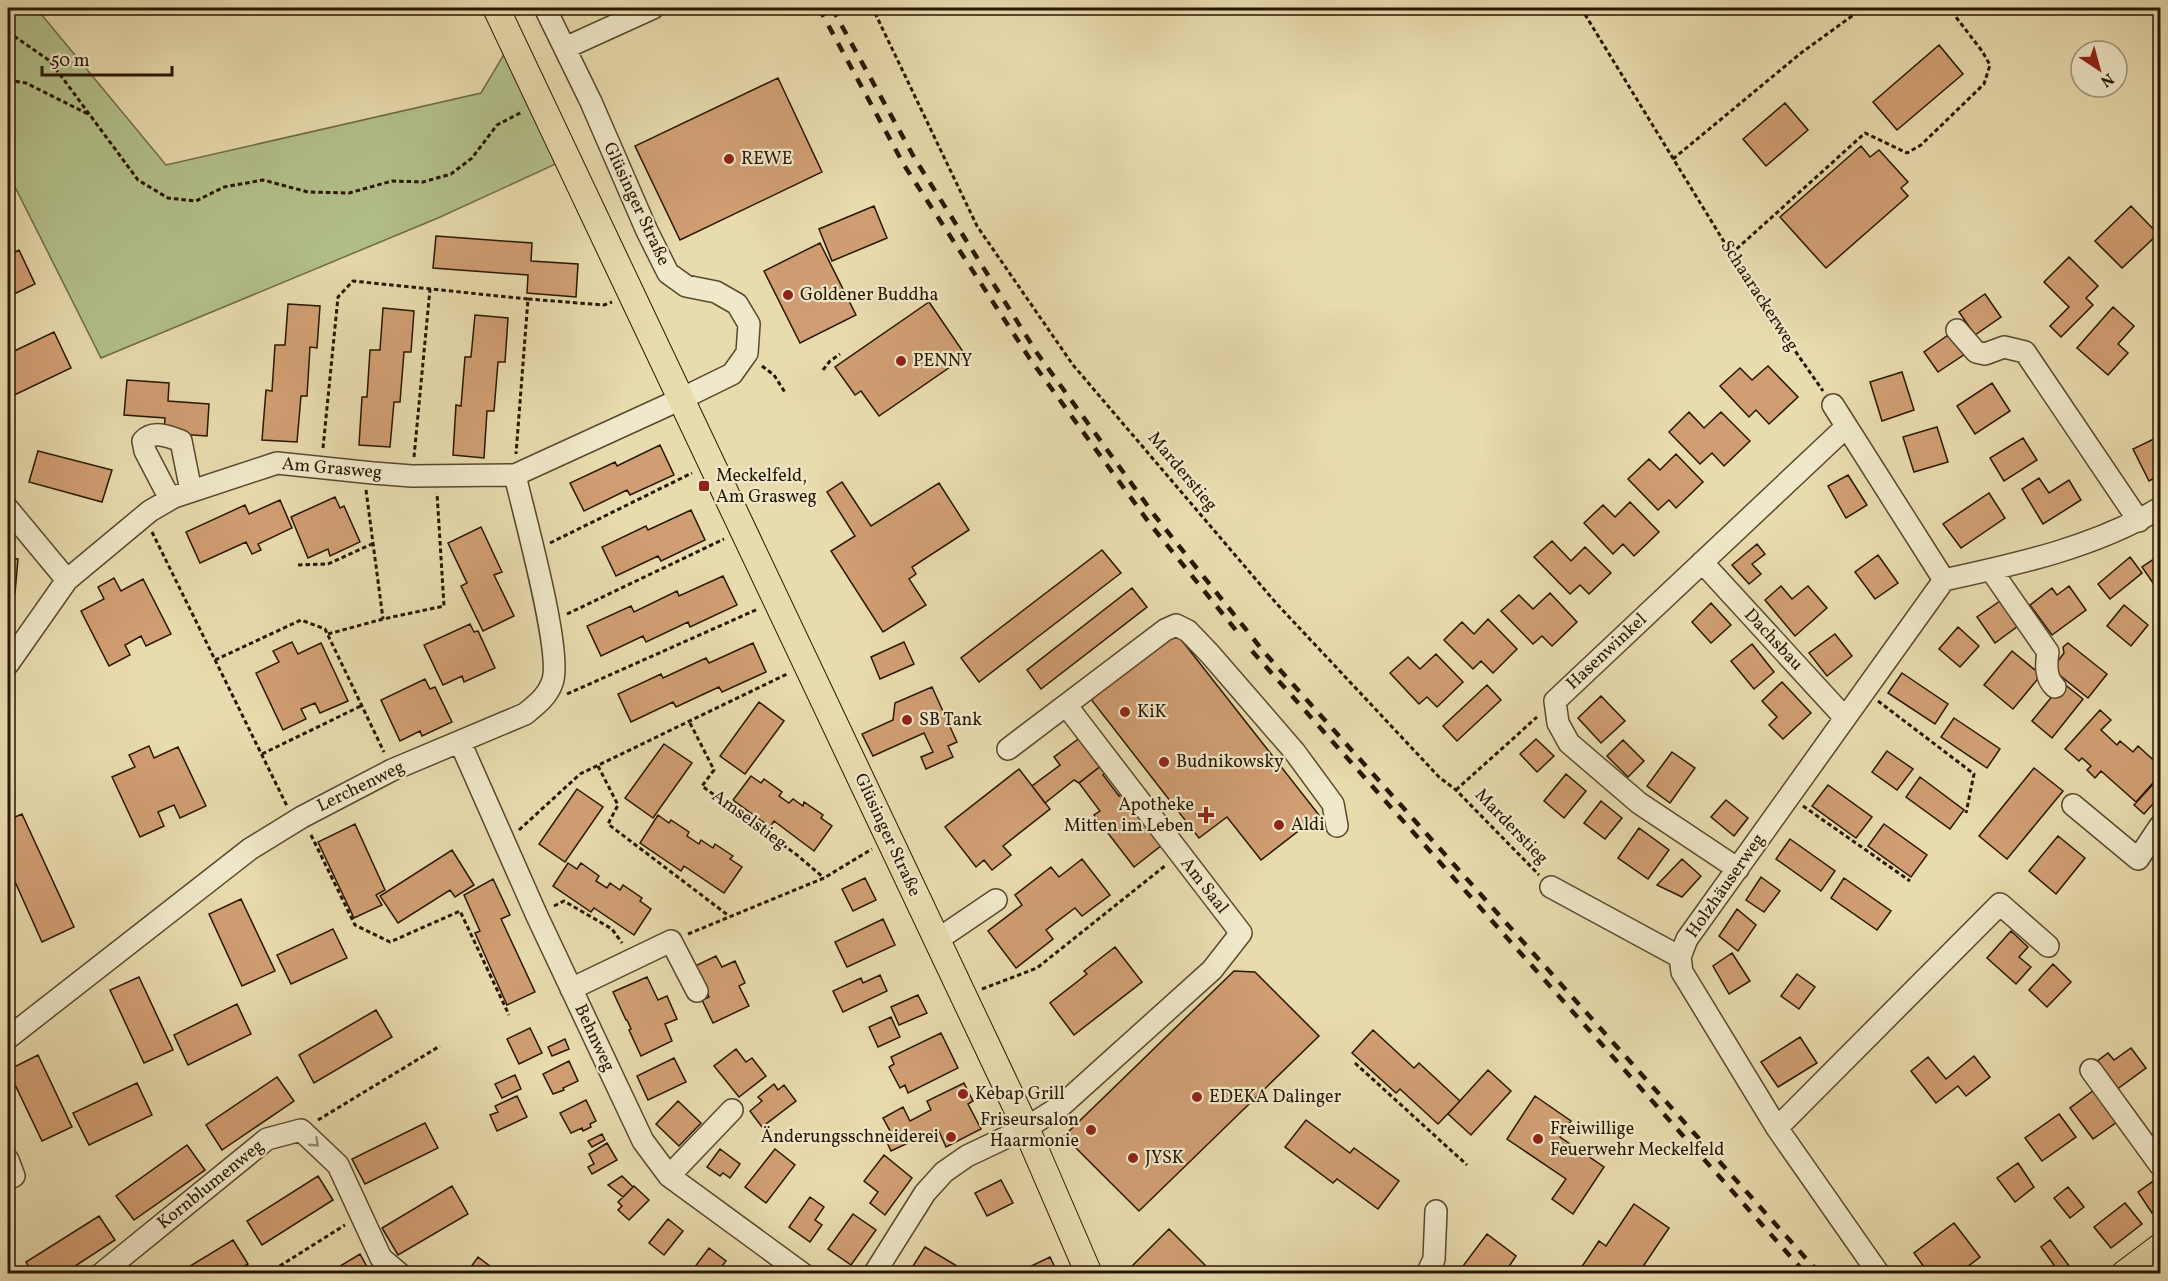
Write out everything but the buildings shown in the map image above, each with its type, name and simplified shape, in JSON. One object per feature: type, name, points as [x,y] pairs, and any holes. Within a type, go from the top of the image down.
[{"type":"main road","name":"Glüsinger Straße","points":[[496,8],[1026,1128],[1089,1274]]},
{"type":"main road","points":[[2124,1274],[2157,1258]]},
{"type":"street","name":"Glüsinger Straße","points":[[545,8],[668,273],[686,286],[716,292],[737,304],[749,324],[747,353]]},
{"type":"street","points":[[565,48],[653,8]]},
{"type":"street","points":[[1957,330],[1976,352],[1985,354],[2004,347],[2025,352],[2139,521]]},
{"type":"street","points":[[681,399],[732,374],[747,353]]},
{"type":"street","name":"Am Grasweg","points":[[8,664],[67,580],[170,499],[277,463],[412,476],[515,475],[681,399]]},
{"type":"street","points":[[1833,405],[1944,580],[1991,570],[2081,545],[2139,521],[2160,508]]},
{"type":"street","name":"Hasenwinkel","points":[[1738,869],[1639,803],[1569,743],[1558,723],[1555,701],[1846,427]]},
{"type":"street","points":[[170,499],[145,451],[143,441],[148,436],[155,434],[181,441],[192,491]]},
{"type":"street","name":"Lerchenweg","points":[[8,1038],[250,849],[298,819],[392,770],[525,714],[542,699],[554,681],[554,646],[515,475]]},
{"type":"street","points":[[8,509],[67,580]]},
{"type":"street","name":"Dachsbau","points":[[1702,562],[1845,718]]},
{"type":"street","points":[[1991,570],[2048,652],[2047,674],[2050,683],[2055,687]]},
{"type":"street","name":"Holzhäuserweg","points":[[1879,1274],[1776,1128],[1682,972],[1680,957],[1688,939],[1944,580]]},
{"type":"street","points":[[1008,749],[1165,630],[1176,625],[1188,631],[1249,697],[1294,751],[1332,804],[1337,826]]},
{"type":"street","name":"Am Saal","points":[[874,1274],[926,1193],[944,1172],[967,1156],[1026,1128],[1061,1106],[1212,970],[1241,933],[1066,705]]},
{"type":"street","name":"Behnweg","points":[[460,742],[537,916],[643,1141],[669,1176],[803,1274]]},
{"type":"street","points":[[2073,805],[2138,859],[2160,826]]},
{"type":"street","points":[[1551,887],[1680,957]]},
{"type":"street","points":[[937,940],[996,900]]},
{"type":"street","points":[[1776,1128],[2001,904],[2048,946]]},
{"type":"street","points":[[571,989],[671,941],[697,991]]},
{"type":"street","points":[[2091,1070],[2160,1166]]},
{"type":"street","points":[[669,1176],[732,1110]]},
{"type":"street","points":[[301,1130],[338,1165],[381,1258],[400,1274]]},
{"type":"street","name":"Kornblumenweg","points":[[101,1274],[267,1139],[301,1130]]},
{"type":"street","points":[[8,1160],[14,1176],[8,1179]]},
{"type":"street","points":[[1427,1274],[1434,1259],[1436,1211]]},
{"type":"path","name":"Schaarackerweg","points":[[1581,8],[1759,299],[1833,405]]},
{"type":"path","points":[[1673,159],[1801,53],[1863,8]]},
{"type":"path","points":[[1731,254],[1865,133],[1907,153],[1921,145],[1984,84],[1990,65],[1949,8]]},
{"type":"path","name":"Marderstieg","points":[[875,13],[977,226],[1073,365],[1276,603],[1439,777],[1456,790],[1551,887]]},
{"type":"path","points":[[8,32],[50,61],[138,180],[168,198],[196,201],[224,187],[263,180],[308,192],[349,193],[392,181],[423,182],[451,174],[472,158],[497,125],[540,102]]},
{"type":"path","points":[[8,80],[26,83],[89,115]]},
{"type":"path","points":[[321,468],[339,297],[353,281],[604,306],[631,294]]},
{"type":"path","points":[[412,476],[430,289]]},
{"type":"path","points":[[515,475],[528,299]]},
{"type":"path","points":[[747,353],[774,375],[786,394]]},
{"type":"path","points":[[823,370],[840,354]]},
{"type":"path","points":[[532,552],[712,463]]},
{"type":"path","points":[[364,471],[383,619]]},
{"type":"path","points":[[328,634],[444,606],[435,475]]},
{"type":"path","points":[[145,517],[261,754],[355,925],[390,942],[460,911],[508,1015]]},
{"type":"path","points":[[549,622],[743,530]]},
{"type":"path","points":[[298,565],[328,564],[372,544]]},
{"type":"path","points":[[542,699],[562,696],[776,600]]},
{"type":"path","points":[[215,660],[301,620],[325,629],[392,770]]},
{"type":"path","points":[[505,842],[580,774],[807,665]]},
{"type":"path","points":[[1864,691],[1974,774],[1966,813]]},
{"type":"path","points":[[1456,790],[1555,701]]},
{"type":"path","points":[[261,754],[363,705]]},
{"type":"path","name":"Amselstieg","points":[[690,723],[714,770],[702,786],[797,855],[824,878]]},
{"type":"path","points":[[598,766],[618,805],[608,824],[729,916]]},
{"type":"path","points":[[1789,797],[1910,881]]},
{"type":"path","points":[[671,941],[824,878],[889,839]]},
{"type":"path","points":[[964,996],[1038,968],[1179,854]]},
{"type":"path","points":[[537,916],[564,901],[612,930],[634,959]]},
{"type":"path","points":[[301,1130],[440,1046]]},
{"type":"path","points":[[1355,1063],[1467,1165]]},
{"type":"path","points":[[267,1274],[362,1214]]},
{"type":"path","points":[[1722,1267],[1727,1274]]},
{"type":"green space","points":[[8,8],[36,8],[166,165],[481,93],[506,51],[560,162],[438,218],[101,358],[8,173]]},
{"type":"railway","points":[[819,8],[904,165],[1030,359],[1150,524],[1239,634]]},
{"type":"railway","points":[[832,8],[915,159],[1037,353],[1155,516],[1264,652],[1820,1274]]},
{"type":"railway","points":[[1252,651],[1806,1274]]},
{"type":"place","name":"REWE","points":[[729,159]]},
{"type":"place","name":"Goldener Buddha","points":[[788,295]]},
{"type":"place","name":"PENNY","points":[[901,361]]},
{"type":"place","name":"Meckelfeld, Am Grasweg","points":[[704,486]]},
{"type":"place","name":"KiK","points":[[1125,712]]},
{"type":"place","name":"SB Tank","points":[[907,720]]},
{"type":"place","name":"Budnikowsky","points":[[1164,762]]},
{"type":"place","name":"Apotheke Mitten im Leben","points":[[1206,815]]},
{"type":"place","name":"Aldi","points":[[1279,825]]},
{"type":"place","name":"Kebap Grill","points":[[963,1094]]},
{"type":"place","name":"EDEKA Dalinger","points":[[1197,1097]]},
{"type":"place","name":"Friseursalon Haarmonie","points":[[1091,1130]]},
{"type":"place","name":"Änderungsschneiderei","points":[[951,1137]]},
{"type":"place","name":"Freiwillige Feuerwehr Meckelfeld","points":[[1538,1139]]},
{"type":"place","name":"JYSK","points":[[1133,1158]]}]
